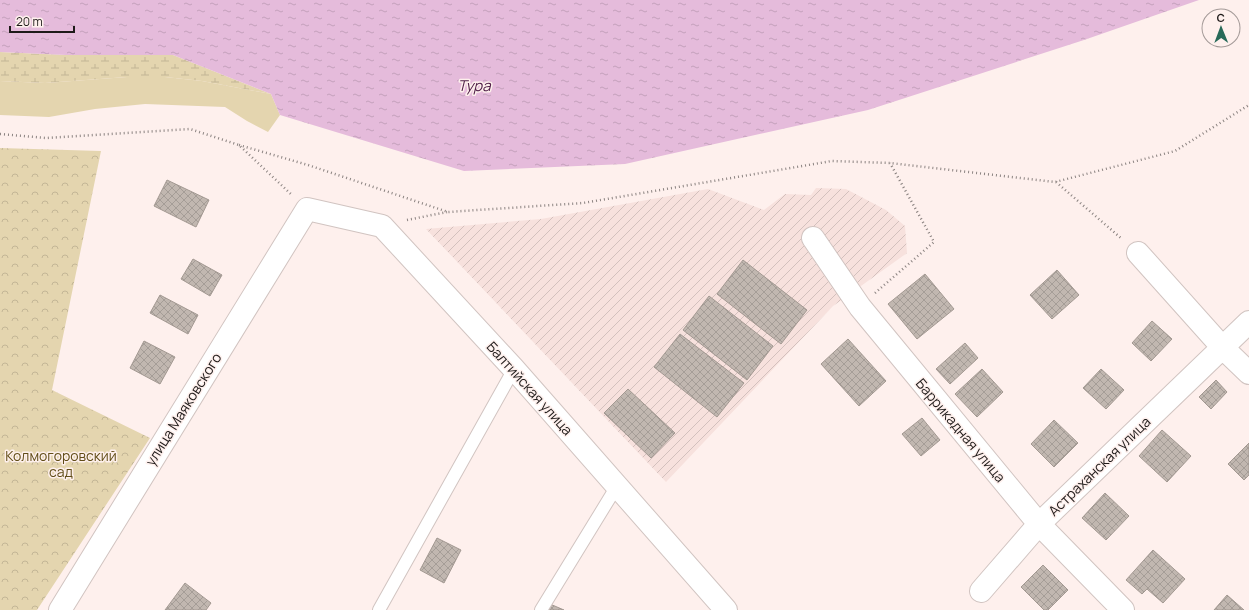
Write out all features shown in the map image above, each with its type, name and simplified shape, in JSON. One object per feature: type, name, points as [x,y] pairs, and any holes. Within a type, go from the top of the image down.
[{"type":"street","points":[[307,209],[382,226]]},
{"type":"street","name":"улица Маяковского","points":[[60,610],[307,209]]},
{"type":"street","name":"Балтийская улица","points":[[382,226],[514,369],[726,610]]},
{"type":"street","name":"Баррикадная улица","points":[[812,238],[860,307],[1039,524],[1124,610]]},
{"type":"street","points":[[1138,253],[1223,348],[1249,373]]},
{"type":"street","name":"Астраханская улица","points":[[981,591],[1039,524],[1249,322]]},
{"type":"lane","points":[[379,610],[514,369]]},
{"type":"lane","points":[[541,610],[616,486]]},
{"type":"path","points":[[382,226],[448,212],[583,202],[832,161],[890,163],[1055,182],[1175,151],[1249,106]]},
{"type":"path","points":[[0,134],[46,138],[190,129],[308,165],[448,212]]},
{"type":"path","points":[[239,145],[307,209]]},
{"type":"path","points":[[860,307],[934,242],[890,163]]},
{"type":"path","points":[[1055,182],[1138,253]]},
{"type":"shaded area","points":[[816,188],[846,189],[886,210],[905,226],[907,253],[833,306],[666,482],[426,229],[541,219],[708,189],[764,210],[785,194],[811,195]]},
{"type":"green space","points":[[0,52],[66,55],[173,55],[271,94],[202,81],[165,77],[127,77],[45,83],[0,81]]},
{"type":"green space","points":[[127,77],[165,77],[202,81],[271,94],[280,115],[268,132],[225,107],[145,104],[95,109],[49,117],[0,115],[0,81],[45,83]]},
{"type":"green space","name":"Колмогоровский сад","points":[[0,148],[101,151],[52,390],[150,438],[37,610],[0,610]]},
{"type":"water","name":"Тура","points":[[0,0],[1199,0],[1084,40],[868,110],[625,164],[464,171],[280,115],[271,94],[173,55],[66,55],[0,52]]},
{"type":"building","points":[[167,180],[209,200],[196,227],[154,206]]},
{"type":"building","points":[[193,259],[222,275],[210,296],[181,279]]},
{"type":"building","points":[[743,260],[807,310],[781,344],[717,294]]},
{"type":"building","points":[[1057,270],[1079,295],[1052,319],[1030,295]]},
{"type":"building","points":[[925,274],[954,309],[917,339],[888,304]]},
{"type":"building","points":[[160,295],[198,315],[188,334],[150,313]]},
{"type":"building","points":[[709,296],[773,346],[747,380],[683,330]]},
{"type":"building","points":[[1152,321],[1172,339],[1151,361],[1132,343]]},
{"type":"building","points":[[680,334],[744,383],[717,417],[654,367]]},
{"type":"building","points":[[848,339],[886,381],[859,406],[821,364]]},
{"type":"building","points":[[144,341],[175,357],[160,384],[130,368]]},
{"type":"building","points":[[965,343],[978,358],[950,384],[936,369]]},
{"type":"building","points":[[982,369],[1003,392],[977,417],[955,394]]},
{"type":"building","points":[[1101,369],[1124,390],[1106,409],[1083,388]]},
{"type":"building","points":[[1216,380],[1227,392],[1211,409],[1199,397]]},
{"type":"building","points":[[628,389],[675,433],[651,458],[604,413]]},
{"type":"building","points":[[922,418],[940,440],[921,456],[902,434]]},
{"type":"building","points":[[1054,420],[1078,443],[1054,467],[1031,444]]},
{"type":"building","points":[[1162,430],[1191,456],[1167,482],[1139,456]]},
{"type":"building","points":[[1249,443],[1249,475],[1244,480],[1228,464]]},
{"type":"building","points":[[1105,493],[1129,516],[1106,540],[1082,518]]},
{"type":"building","points":[[437,538],[461,550],[444,583],[420,570]]},
{"type":"building","points":[[1153,550],[1185,579],[1163,603],[1147,589],[1142,594],[1126,580]]},
{"type":"building","points":[[1043,565],[1068,590],[1048,610],[1044,610],[1021,587]]},
{"type":"building","points":[[185,583],[211,603],[206,610],[165,610]]},
{"type":"building","points":[[1227,595],[1244,610],[1214,610]]},
{"type":"building","points":[[550,604],[564,610],[548,610]]}]
